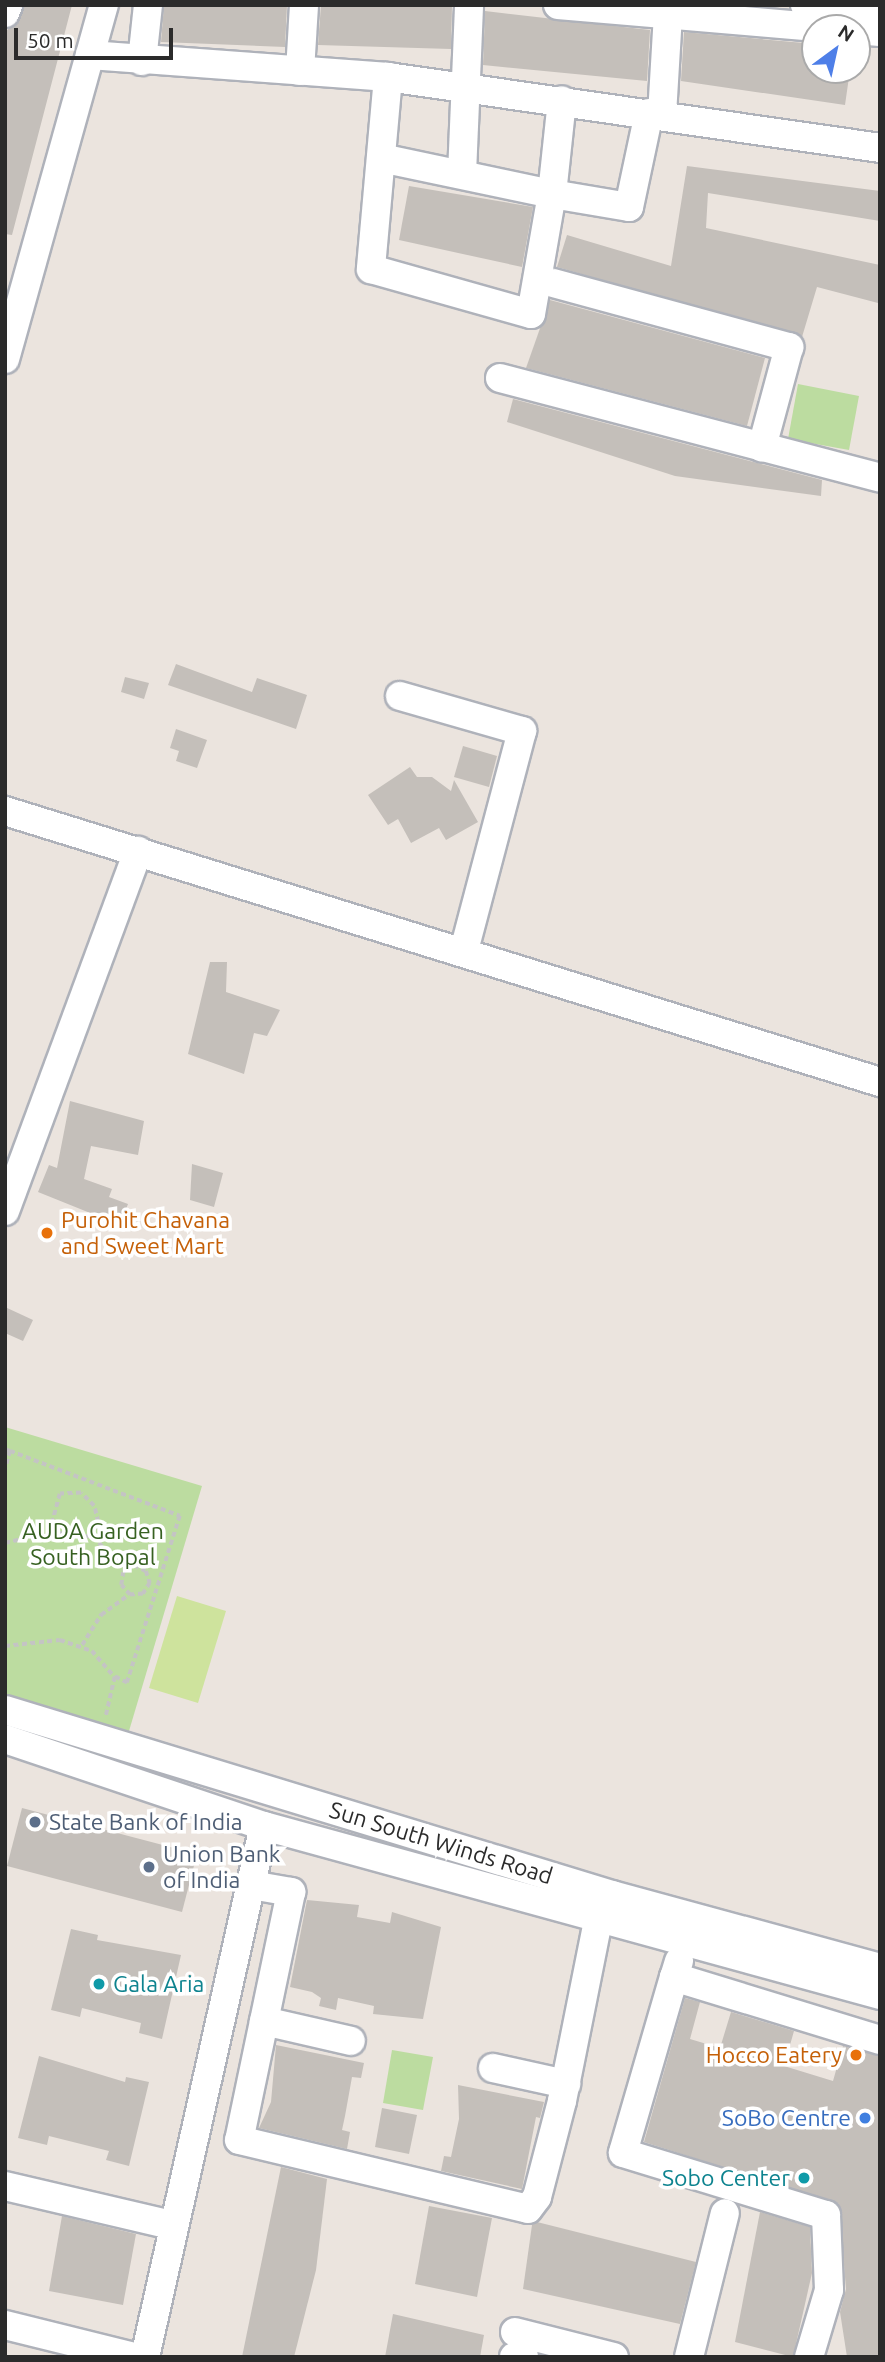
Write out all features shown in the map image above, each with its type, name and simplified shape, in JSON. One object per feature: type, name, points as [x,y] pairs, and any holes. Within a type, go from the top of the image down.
[{"type":"street","points":[[5,13],[8,5]]},
{"type":"street","points":[[5,359],[104,5]]},
{"type":"street","points":[[142,61],[148,5]]},
{"type":"street","points":[[300,71],[304,5]]},
{"type":"street","points":[[462,174],[469,5]]},
{"type":"street","points":[[558,5],[801,26]]},
{"type":"street","points":[[805,5],[880,11]]},
{"type":"street","points":[[380,158],[552,194],[629,207],[656,114],[668,15]]},
{"type":"street","points":[[90,55],[142,61],[388,77],[880,148]]},
{"type":"street","points":[[388,77],[371,269],[531,314],[552,194],[562,101]]},
{"type":"street","points":[[553,283],[789,347],[762,447]]},
{"type":"street","points":[[500,378],[880,478]]},
{"type":"street","points":[[400,696],[522,731],[464,951]]},
{"type":"street","points":[[5,811],[880,1082]]},
{"type":"street","points":[[5,1211],[138,851]]},
{"type":"street","name":"Sun South Winds Road","points":[[5,1710],[612,1895],[880,1968]]},
{"type":"street","points":[[5,1739],[264,1826],[684,1945],[880,1995]]},
{"type":"street","points":[[145,2357],[171,2225],[264,1826]]},
{"type":"street","points":[[251,1885],[291,1892],[239,2140],[528,2209],[537,2197],[566,2084],[598,1921]]},
{"type":"street","points":[[684,1945],[623,2153],[826,2215],[829,2290],[809,2357]]},
{"type":"street","points":[[674,1977],[880,2039]]},
{"type":"street","points":[[264,2021],[351,2041]]},
{"type":"street","points":[[493,2067],[566,2084]]},
{"type":"street","points":[[5,2186],[171,2225]]},
{"type":"street","points":[[689,2357],[725,2213]]},
{"type":"street","points":[[5,2325],[134,2357]]},
{"type":"street","points":[[517,2348],[614,2357]]},
{"type":"path","points":[[5,1471],[8,1450],[180,1516],[127,1684],[115,1677],[82,1645],[48,1639],[5,1646]]},
{"type":"path","points":[[50,1532],[60,1494],[81,1493],[98,1514],[93,1537]]},
{"type":"path","points":[[5,1544],[50,1532],[93,1537],[107,1554],[146,1570],[150,1583],[143,1594],[130,1595],[101,1615],[82,1645]]},
{"type":"path","points":[[130,1595],[121,1585],[122,1572],[134,1566]]},
{"type":"path","points":[[104,1725],[115,1677]]},
{"type":"green space","points":[[798,384],[859,396],[849,450],[788,439]]},
{"type":"green space","name":"AUDA Garden South Bopal","points":[[5,1427],[202,1486],[129,1731],[5,1695]]},
{"type":"green space","points":[[177,1596],[226,1611],[198,1703],[149,1688]]},
{"type":"green space","points":[[392,2050],[433,2057],[423,2110],[383,2103]]},
{"type":"building","points":[[24,5],[72,5],[12,235],[5,234],[5,32],[20,19]]},
{"type":"building","points":[[164,5],[287,5],[285,47],[161,42]]},
{"type":"building","points":[[321,5],[452,5],[451,49],[318,45]]},
{"type":"building","points":[[485,11],[650,30],[647,81],[483,65]]},
{"type":"building","points":[[684,32],[801,43],[801,84],[848,84],[845,105],[681,81]]},
{"type":"building","points":[[687,166],[880,191],[880,221],[708,193],[706,228],[880,265],[878,303],[817,287],[802,337],[557,267],[567,235],[671,266]]},
{"type":"building","points":[[409,186],[533,207],[522,267],[399,240]]},
{"type":"building","points":[[550,300],[765,358],[747,426],[526,368]]},
{"type":"building","points":[[513,399],[822,480],[821,496],[675,476],[507,422]]},
{"type":"building","points":[[176,664],[252,692],[257,678],[307,695],[296,729],[168,685]]},
{"type":"building","points":[[125,677],[149,683],[144,699],[121,692]]},
{"type":"building","points":[[176,729],[207,740],[197,768],[176,761],[179,751],[170,748]]},
{"type":"building","points":[[463,746],[497,756],[489,787],[454,777]]},
{"type":"building","points":[[410,767],[417,777],[432,777],[451,791],[454,780],[478,822],[446,840],[439,828],[411,843],[398,819],[388,825],[368,795]]},
{"type":"building","points":[[210,962],[227,962],[226,992],[280,1010],[267,1036],[254,1033],[244,1074],[188,1054]]},
{"type":"building","points":[[70,1101],[144,1121],[138,1155],[91,1146],[84,1179],[112,1189],[109,1197],[128,1204],[120,1225],[38,1192],[49,1165],[57,1168]]},
{"type":"building","points":[[192,1164],[223,1173],[214,1207],[190,1200]]},
{"type":"building","points":[[5,1307],[33,1320],[23,1341],[5,1333]]},
{"type":"building","points":[[22,1808],[197,1854],[182,1912],[7,1866]]},
{"type":"building","points":[[307,1900],[359,1905],[357,1917],[390,1923],[392,1912],[441,1927],[423,2019],[373,2014],[374,2006],[338,1998],[336,2010],[319,2006],[321,1998],[312,1992],[290,1987]]},
{"type":"building","name":"Gala Aria","points":[[71,1929],[98,1935],[97,1940],[181,1955],[162,2039],[139,2033],[141,2023],[82,2008],[80,2017],[51,2010]]},
{"type":"building","name":"Sobo Center","points":[[685,1998],[700,2002],[690,2039],[720,2048],[731,2012],[794,2031],[784,2066],[833,2081],[843,2046],[880,2056],[880,2357],[847,2357],[840,2312],[846,2289],[839,2204],[644,2142]]},
{"type":"building","points":[[276,2045],[364,2063],[361,2078],[352,2077],[342,2130],[350,2132],[347,2149],[259,2128],[271,2102]]},
{"type":"building","points":[[39,2056],[125,2082],[126,2077],[149,2082],[129,2166],[106,2160],[109,2151],[49,2136],[47,2145],[18,2138]]},
{"type":"building","points":[[458,2085],[544,2102],[540,2118],[536,2117],[522,2189],[441,2171],[444,2156],[451,2157],[459,2119]]},
{"type":"building","points":[[382,2108],[417,2115],[409,2154],[375,2147]]},
{"type":"building","points":[[281,2167],[327,2179],[316,2270],[294,2357],[242,2357]]},
{"type":"building","points":[[429,2206],[492,2218],[477,2297],[415,2284]]},
{"type":"building","points":[[760,2212],[810,2227],[812,2273],[793,2357],[735,2342]]},
{"type":"building","points":[[62,2216],[136,2234],[123,2305],[49,2291]]},
{"type":"building","points":[[537,2222],[696,2262],[680,2324],[523,2289],[532,2225]]},
{"type":"building","points":[[393,2314],[484,2335],[480,2357],[385,2357]]},
{"type":"place","name":"Purohit Chavana and Sweet Mart","points":[[47,1233]]},
{"type":"place","name":"State Bank of India","points":[[35,1822]]},
{"type":"place","name":"Union Bank of India","points":[[149,1867]]},
{"type":"place","name":"Gala Aria","points":[[99,1984]]},
{"type":"place","name":"Hocco Eatery","points":[[856,2055]]},
{"type":"place","name":"SoBo Centre","points":[[865,2118]]},
{"type":"place","name":"Sobo Center","points":[[804,2178]]}]
